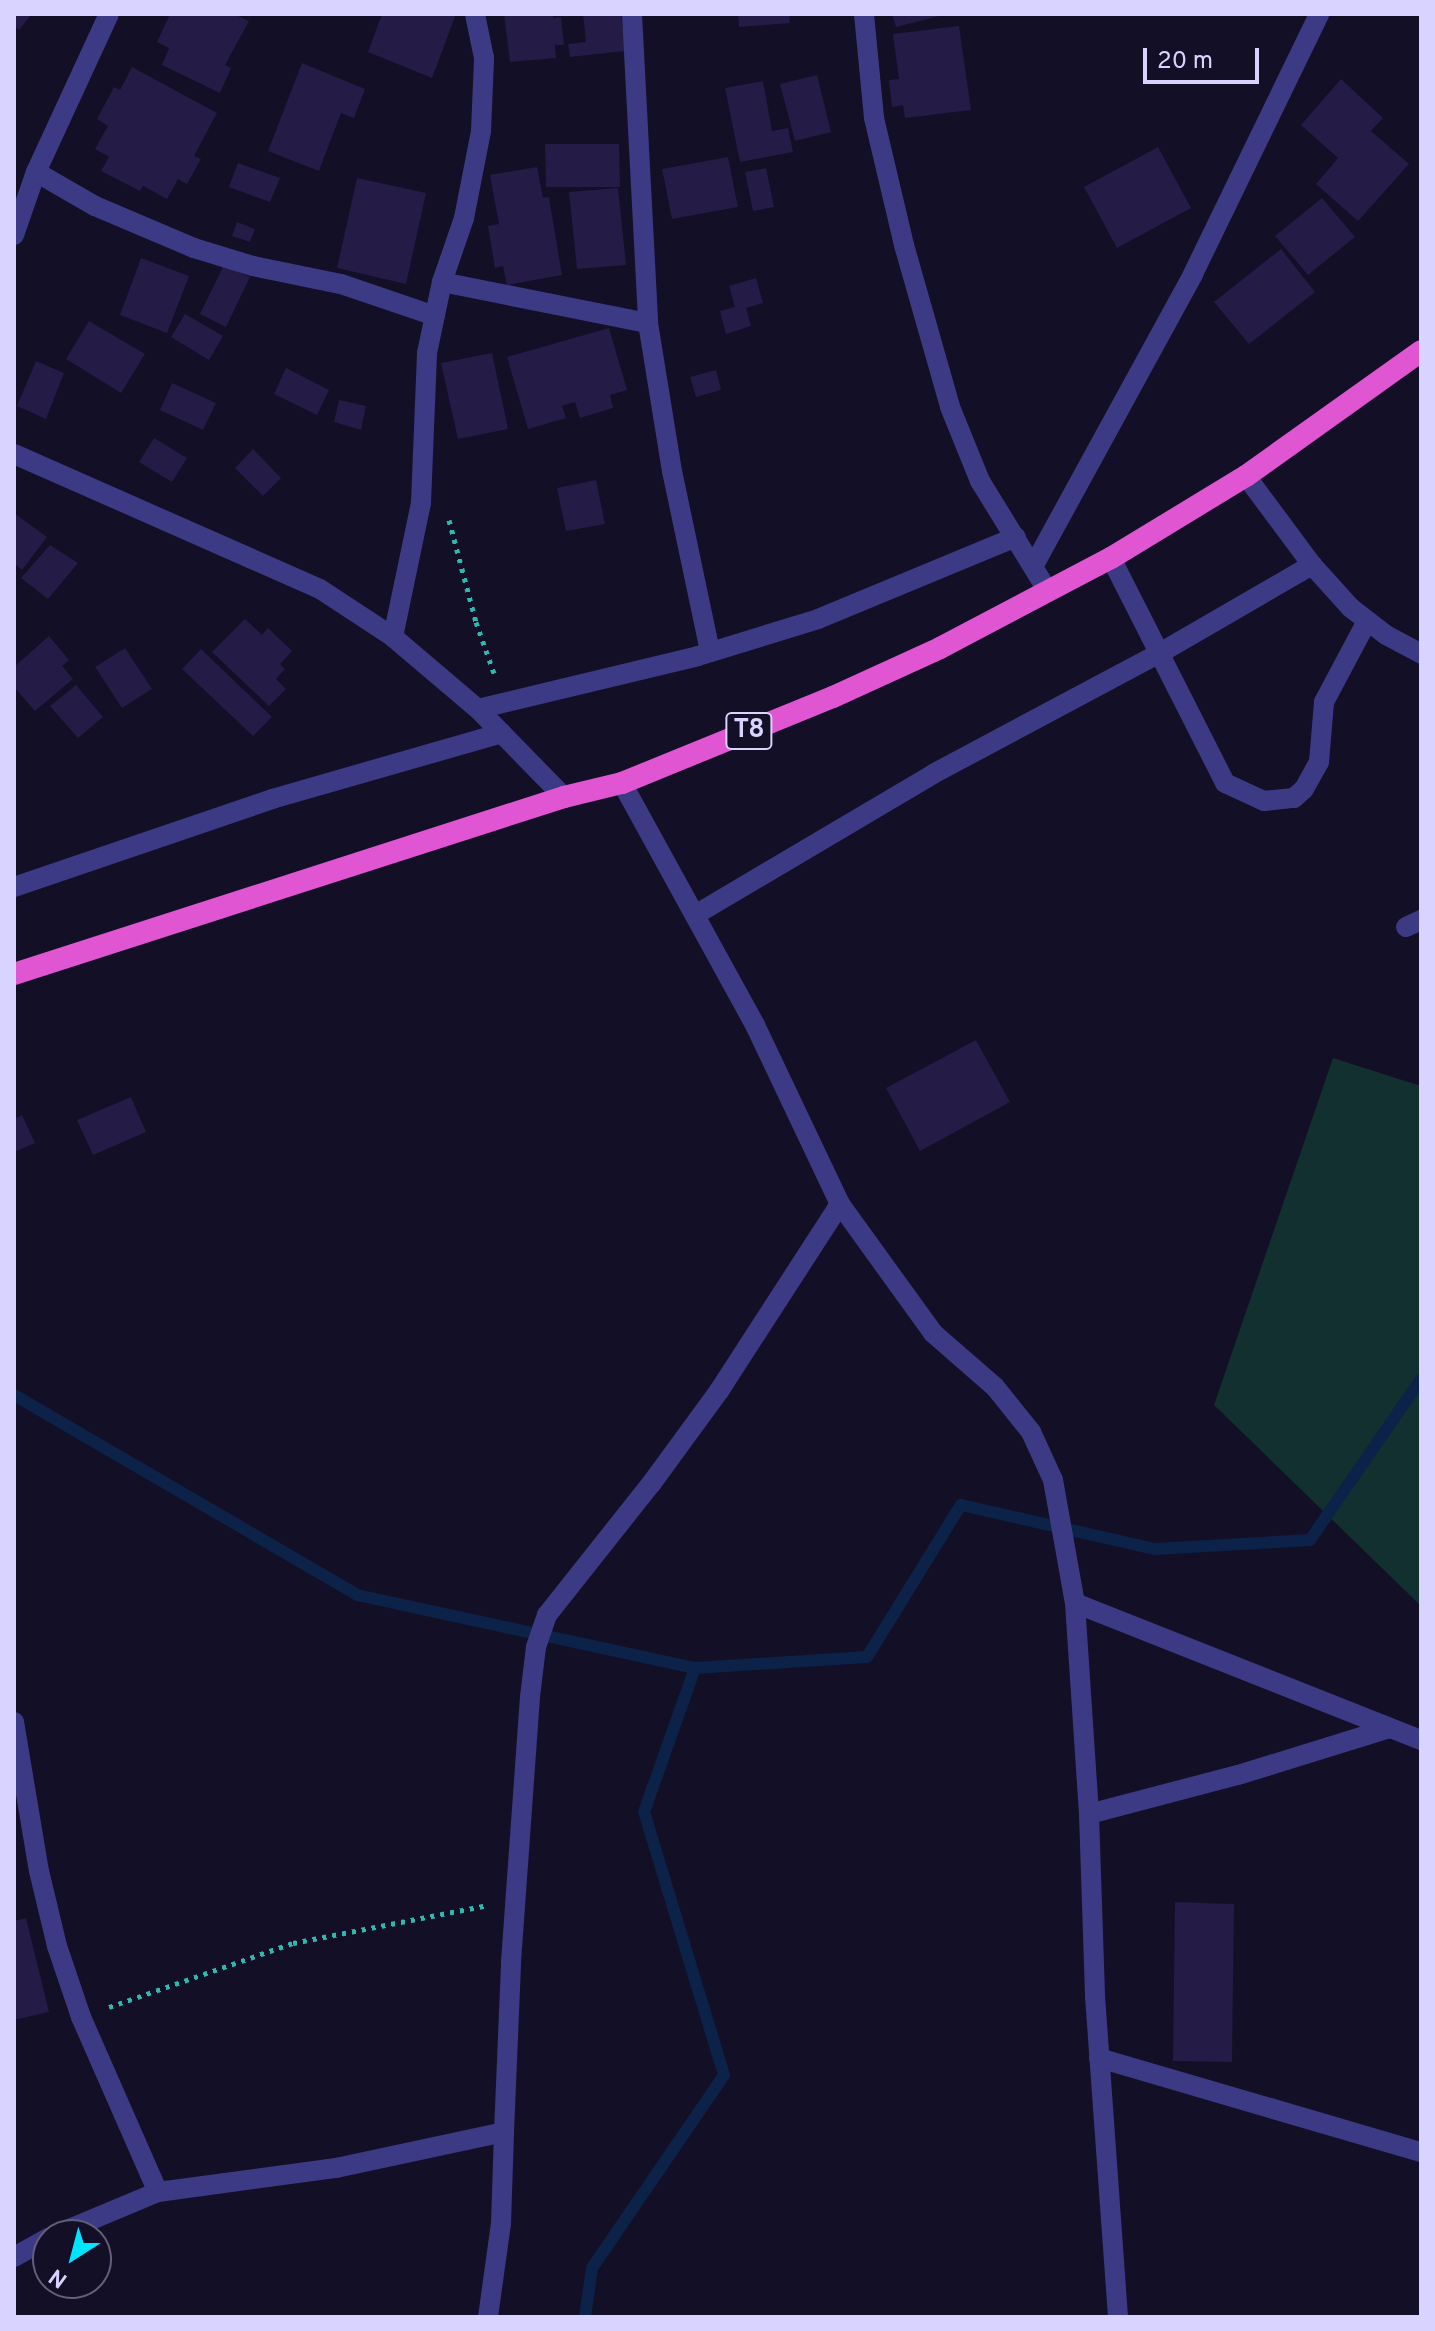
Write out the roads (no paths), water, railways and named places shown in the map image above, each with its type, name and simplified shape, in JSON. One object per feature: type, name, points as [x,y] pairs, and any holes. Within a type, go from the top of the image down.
[{"type":"highway","name":"T8","points":[[14,974],[564,797],[622,783],[833,697],[940,648],[1111,558],[1246,476],[1421,351]]},
{"type":"street","points":[[14,235],[36,172],[109,14]]},
{"type":"street","points":[[393,637],[421,503],[426,369],[435,316],[442,282],[464,218],[481,131],[484,58],[475,14]]},
{"type":"street","points":[[632,14],[648,323],[672,471],[710,652]]},
{"type":"street","points":[[864,14],[874,118],[904,245],[950,407],[980,481],[1047,590]]},
{"type":"street","points":[[1034,565],[1193,274],[1319,14]]},
{"type":"street","points":[[36,172],[95,206],[194,248],[253,266],[341,284],[435,316]]},
{"type":"street","points":[[442,282],[648,323]]},
{"type":"street","points":[[14,454],[320,589],[393,637],[478,709],[564,797]]},
{"type":"street","points":[[1246,476],[1312,565],[1367,621],[1421,654]]},
{"type":"street","points":[[478,709],[710,652],[818,619],[1016,537]]},
{"type":"street","points":[[1111,558],[1225,783],[1264,801],[1294,798],[1304,789],[1319,762],[1324,702],[1367,621]]},
{"type":"street","points":[[695,915],[933,774],[1160,653],[1312,565]]},
{"type":"street","points":[[14,887],[272,799],[502,733]]},
{"type":"street","points":[[622,783],[755,1025],[840,1204],[933,1333],[995,1387],[1031,1432],[1053,1480],[1075,1603],[1089,1814],[1099,2058],[1118,2317]]},
{"type":"street","points":[[488,2317],[501,2223],[516,1899],[536,1647],[547,1615],[651,1484],[719,1391],[840,1204]]},
{"type":"street","points":[[1075,1603],[1421,1740]]},
{"type":"street","points":[[14,1722],[43,1886],[57,1946],[81,2017],[158,2192]]},
{"type":"street","points":[[1089,1814],[1238,1775],[1390,1728]]},
{"type":"street","points":[[1099,2058],[1421,2152]]},
{"type":"street","points":[[93,2219],[158,2192],[336,2168],[504,2132]]},
{"type":"street","points":[[14,2257],[32,2247]]},
{"type":"waterway","points":[[585,2317],[592,2268],[724,2075],[644,1812],[695,1668],[867,1657],[961,1505],[1155,1549],[1310,1540],[1421,1379]]},
{"type":"waterway","points":[[14,1395],[357,1595],[695,1668]]}]
